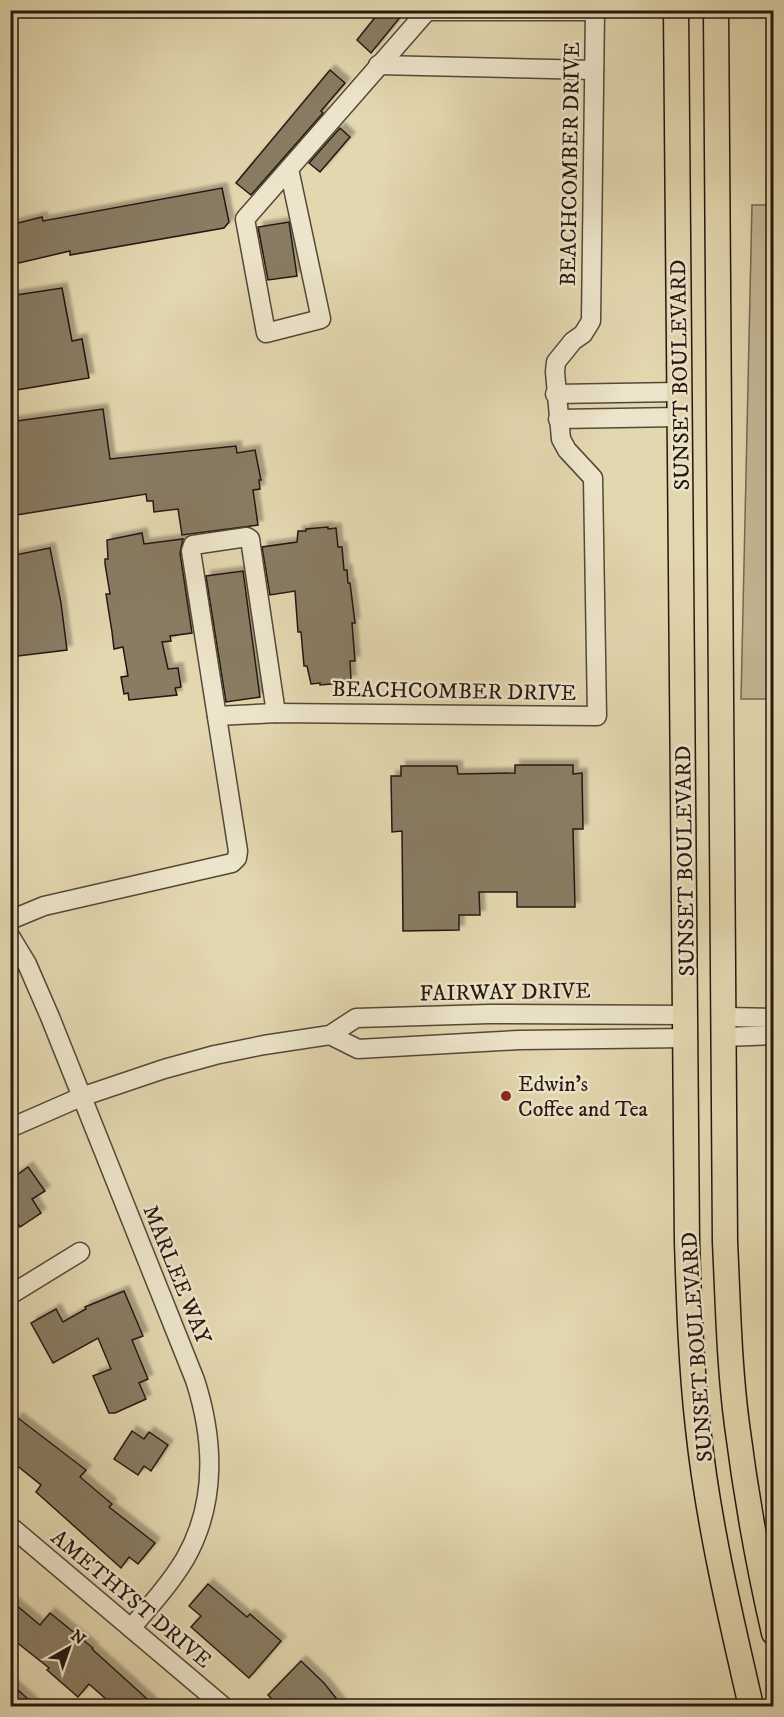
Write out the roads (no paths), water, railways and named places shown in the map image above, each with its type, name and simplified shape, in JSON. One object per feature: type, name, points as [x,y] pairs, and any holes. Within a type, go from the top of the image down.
[{"type":"main road","name":"SUNSET BOULEVARD","points":[[676,10],[687,1242],[691,1342],[698,1429],[714,1532],[751,1707]]},
{"type":"main road","name":"SUNSET BOULEVARD","points":[[716,10],[725,1242],[729,1340],[736,1424],[748,1503],[774,1633]]},
{"type":"main road","points":[[686,1026],[724,1027]]},
{"type":"street","name":"BEACHCOMBER DRIVE","points":[[217,716],[276,713],[597,716],[593,478],[567,450],[561,440],[555,394],[556,363],[573,341],[583,334],[591,321],[595,12],[427,11],[245,219],[266,333],[321,319],[289,169]]},
{"type":"street","points":[[378,65],[594,70]]},
{"type":"street","points":[[555,394],[678,392]]},
{"type":"street","points":[[558,419],[679,417]]},
{"type":"street","points":[[10,920],[44,906],[232,863],[237,858],[238,850],[191,551],[193,544],[247,537],[250,539],[276,713]]},
{"type":"street","name":"MARLEE WAY","points":[[10,936],[39,989],[195,1380],[204,1412],[210,1447],[208,1485],[195,1539],[175,1574],[131,1628]]},
{"type":"street","name":"FAIRWAY DRIVE","points":[[10,1128],[81,1097],[164,1069],[264,1044],[330,1035],[356,1018],[489,1014],[686,1026]]},
{"type":"street","points":[[724,1027],[774,1018]]},
{"type":"street","points":[[330,1035],[358,1049],[530,1040],[686,1026]]},
{"type":"street","points":[[724,1027],[774,1035]]},
{"type":"street","points":[[10,1295],[80,1252]]},
{"type":"street","name":"AMETHYST DRIVE","points":[[10,1526],[223,1707]]},
{"type":"place","name":"Edwin's Coffee and Tea","points":[[506,1096]]}]
